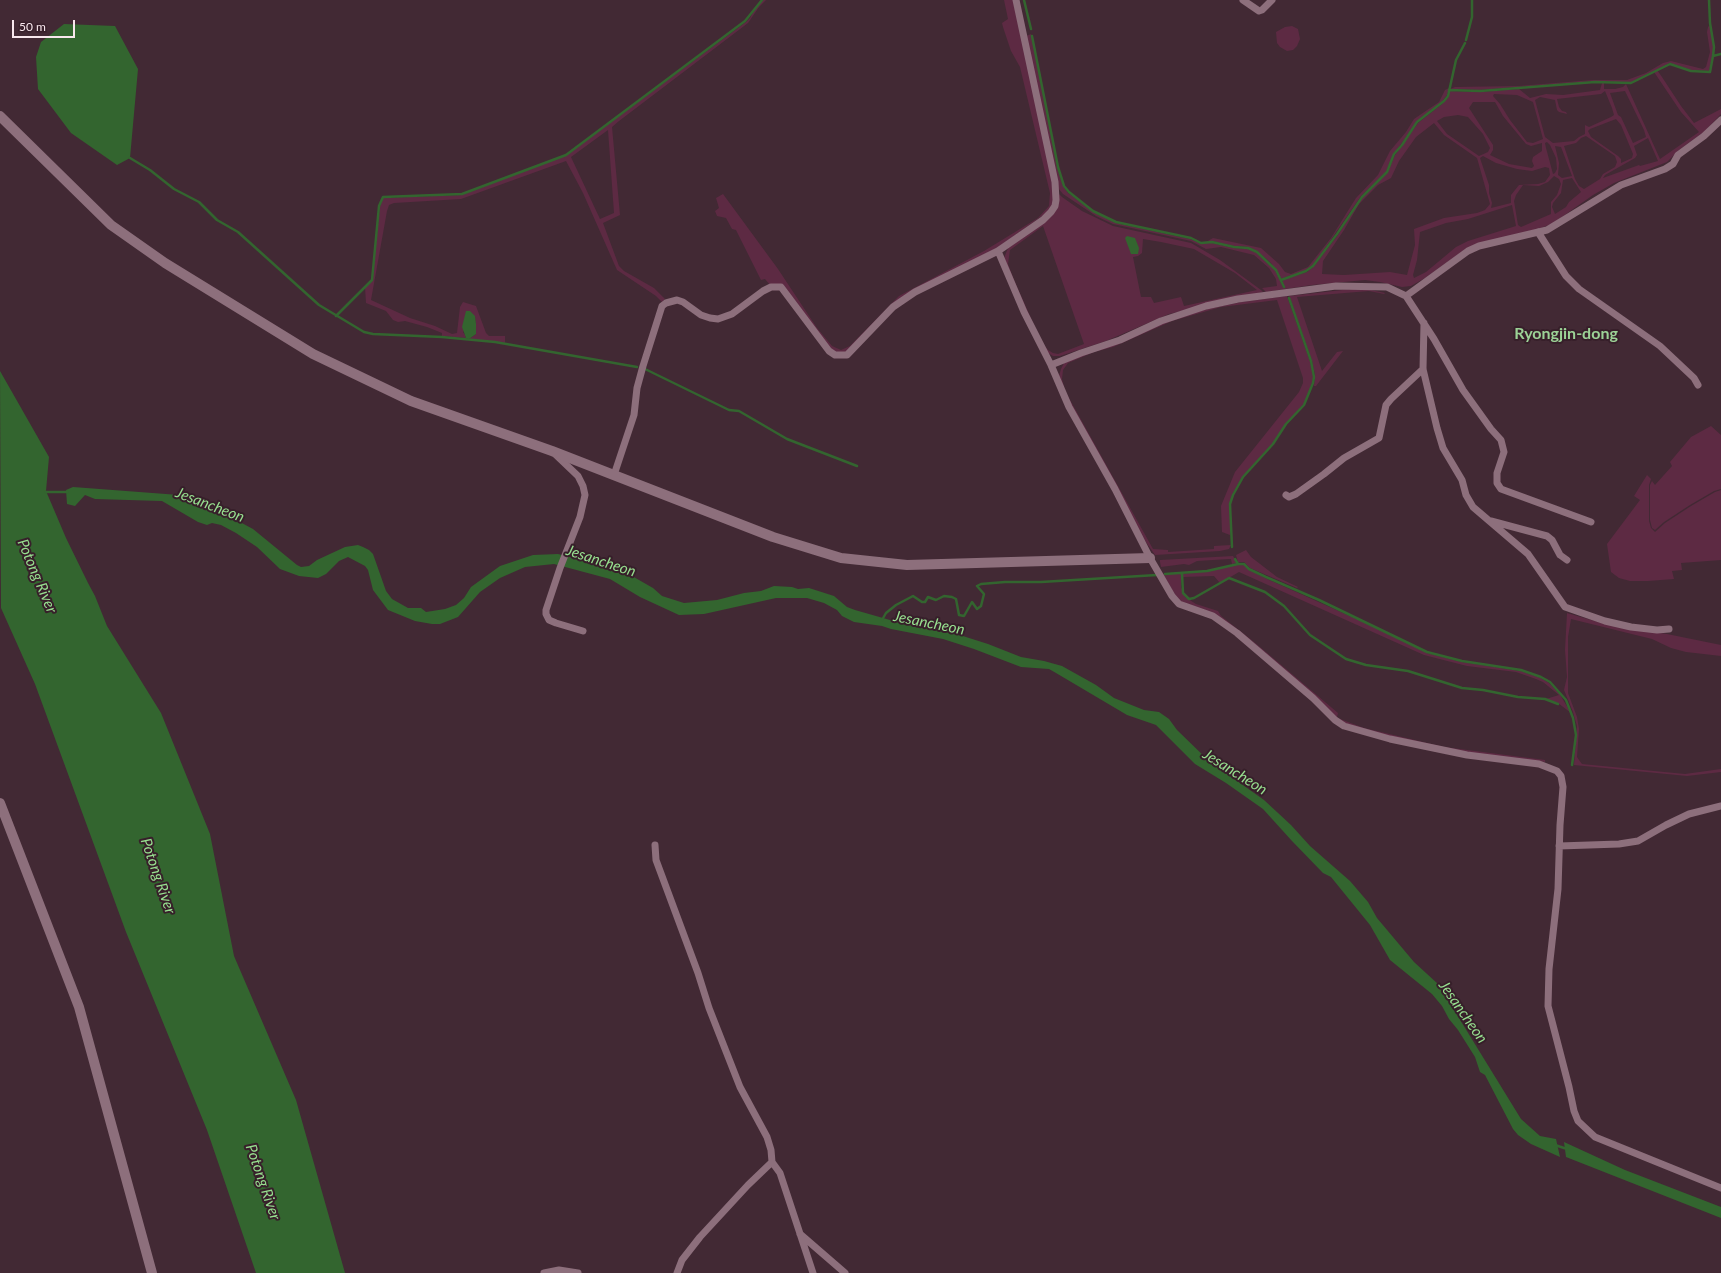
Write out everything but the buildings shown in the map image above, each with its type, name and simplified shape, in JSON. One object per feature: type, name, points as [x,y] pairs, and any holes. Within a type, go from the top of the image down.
[{"type":"street","points":[[614,475],[634,415],[637,388],[643,366],[662,306],[666,303],[677,300],[683,302],[701,315],[718,319],[732,314],[763,291],[771,287],[781,287],[829,351],[835,355],[842,356],[852,352],[893,307],[915,292],[998,251],[1044,220],[1055,206],[1055,182],[1016,0]]},
{"type":"street","points":[[1243,0],[1259,11],[1272,0]]},
{"type":"street","points":[[0,116],[111,225],[165,262],[313,354],[410,401],[552,451],[773,537],[841,558],[907,565],[1150,558]]},
{"type":"street","points":[[1406,296],[1468,251],[1479,246],[1538,232],[1554,226],[1621,184],[1665,169],[1673,164],[1678,155],[1704,136],[1721,120]]},
{"type":"street","points":[[1538,232],[1566,276],[1579,289],[1660,346],[1694,378],[1698,385]]},
{"type":"street","points":[[998,251],[1024,312],[1051,365],[1069,406],[1112,483],[1150,558],[1172,596],[1179,604],[1212,616],[1237,633],[1313,698],[1335,720],[1344,726],[1390,739],[1467,755],[1539,764],[1557,771],[1561,776],[1563,787],[1557,910],[1549,968],[1548,1006],[1578,1121],[1595,1137],[1721,1188]]},
{"type":"street","points":[[1051,365],[1081,352],[1120,340],[1180,313],[1238,299],[1336,286],[1387,287],[1406,296],[1424,323],[1463,390],[1490,429],[1501,440],[1504,452],[1497,473],[1497,482],[1501,489],[1591,522]]},
{"type":"street","points":[[1424,323],[1423,369],[1443,448],[1462,480],[1466,495],[1473,507],[1528,554],[1565,607],[1605,621],[1631,627],[1657,630],[1669,629]]},
{"type":"street","points":[[1286,495],[1289,497],[1296,494],[1344,458],[1379,438],[1386,405],[1423,369]]},
{"type":"street","points":[[552,451],[578,476],[583,486],[585,495],[580,517],[560,568],[546,614],[549,620],[584,631]]},
{"type":"street","points":[[1490,521],[1547,536],[1552,540],[1560,555],[1567,560]]},
{"type":"street","points":[[0,802],[79,1007],[152,1273]]},
{"type":"street","points":[[1559,846],[1619,844],[1638,841],[1689,814],[1721,806]]},
{"type":"street","points":[[655,845],[656,860],[698,973],[709,1008],[740,1087],[767,1137],[771,1150],[772,1162],[780,1173],[813,1273]]},
{"type":"street","points":[[677,1273],[682,1260],[700,1237],[748,1185],[772,1162]]},
{"type":"street","points":[[800,1233],[846,1273]]},
{"type":"street","points":[[544,1273],[560,1270],[578,1273]]},
{"type":"shaded area","points":[[763,0],[766,0],[748,23],[612,127],[620,215],[603,223],[619,266],[624,271],[654,288],[665,299],[662,302],[656,296],[617,270],[583,193],[566,161],[461,199],[394,203],[389,205],[371,300],[410,318],[435,326],[452,334],[457,333],[460,307],[463,302],[476,306],[486,333],[489,336],[505,336],[505,343],[469,339],[476,334],[475,316],[463,332],[466,338],[442,336],[442,333],[427,327],[405,321],[398,322],[393,320],[386,311],[366,303],[365,287],[372,280],[380,206],[383,198],[462,195],[566,155],[746,22],[750,18],[755,8]],"holes":[[[608,130],[614,213],[600,219],[571,157]]]},
{"type":"shaded area","points":[[1004,0],[1013,0],[1053,185],[1054,201],[1049,211],[997,248],[909,294],[847,353],[834,353],[785,290],[770,285],[765,279],[761,280],[736,230],[732,229],[726,218],[717,216],[715,211],[719,208],[716,198],[723,194],[778,269],[817,328],[832,346],[841,350],[850,346],[899,296],[984,251],[1038,218],[1049,206],[1050,193],[1020,67],[1011,51],[1002,23],[1008,19]]},
{"type":"shaded area","points":[[1710,25],[1714,51],[1709,71],[1691,70],[1670,63],[1631,83],[1594,81],[1479,90],[1450,89],[1455,87],[1519,86],[1593,80],[1627,80],[1646,73],[1663,63],[1671,61],[1703,69],[1706,67],[1710,52],[1707,32]]},
{"type":"shaded area","points":[[1292,26],[1298,29],[1300,39],[1297,46],[1293,50],[1287,51],[1280,47],[1277,43],[1276,32],[1285,27]]},
{"type":"shaded area","points":[[1031,34],[1046,102],[1057,167],[1063,186],[1068,193],[1093,211],[1116,223],[1190,239],[1201,243],[1212,243],[1234,248],[1248,249],[1257,253],[1275,270],[1283,287],[1282,280],[1307,272],[1314,266],[1338,235],[1362,197],[1387,173],[1395,155],[1418,123],[1442,104],[1448,96],[1449,91],[1480,92],[1519,89],[1530,98],[1546,94],[1563,95],[1600,90],[1602,83],[1604,83],[1604,89],[1615,89],[1623,87],[1626,84],[1660,159],[1699,132],[1681,112],[1654,72],[1657,70],[1694,123],[1721,109],[1721,114],[1704,132],[1679,150],[1667,162],[1614,183],[1593,195],[1552,224],[1466,249],[1411,286],[1402,287],[1365,280],[1312,285],[1266,292],[1262,288],[1277,286],[1276,279],[1269,268],[1254,255],[1221,247],[1206,249],[1191,241],[1113,224],[1096,216],[1063,194],[1058,188],[1026,36]],"holes":[[[1605,91],[1614,115],[1589,127],[1585,125],[1585,134],[1574,141],[1553,143],[1545,137],[1535,100],[1540,97],[1555,100],[1557,110],[1567,114],[1559,107],[1557,99],[1601,94]],[[1625,91],[1646,137],[1633,143],[1621,117],[1618,115],[1610,93]],[[1494,94],[1517,95],[1533,102],[1543,139],[1533,143],[1527,142],[1493,96]],[[1473,102],[1495,102],[1503,116],[1526,144],[1531,146],[1542,143],[1542,151],[1533,157],[1532,161],[1534,166],[1532,168],[1509,164],[1490,155],[1493,150],[1493,145],[1469,108]],[[1458,115],[1468,117],[1483,134],[1490,148],[1488,152],[1479,156],[1447,134],[1437,121],[1444,117]],[[1616,119],[1621,125],[1633,154],[1632,158],[1621,163],[1621,159],[1618,156],[1591,137],[1588,131],[1590,129]],[[1434,123],[1444,135],[1477,158],[1490,204],[1485,210],[1477,213],[1444,218],[1414,229],[1415,245],[1407,275],[1390,272],[1344,275],[1322,274],[1323,261],[1344,230],[1359,204],[1378,185],[1391,178],[1399,161],[1416,137]],[[1586,136],[1615,156],[1617,162],[1615,167],[1603,174],[1600,179],[1584,189],[1579,186],[1575,179],[1564,146],[1576,143],[1581,138]],[[1648,138],[1658,161],[1639,165],[1603,178],[1605,175],[1635,158],[1637,155],[1634,146]],[[1547,142],[1556,158],[1557,169],[1553,174],[1545,143]],[[1555,146],[1561,147],[1572,176],[1562,178],[1558,175],[1559,163]],[[1483,156],[1496,163],[1517,169],[1532,171],[1545,167],[1549,168],[1550,175],[1545,182],[1519,185],[1511,195],[1511,203],[1491,208],[1492,203],[1489,193],[1489,185],[1480,158]],[[1554,176],[1559,179],[1561,184],[1557,195],[1551,202],[1551,214],[1521,227],[1518,225],[1514,201],[1523,185],[1539,186],[1548,182]],[[1572,178],[1581,192],[1569,202],[1566,207],[1555,214],[1552,207],[1553,203],[1561,193],[1563,180]],[[1512,205],[1516,226],[1468,241],[1456,247],[1426,272],[1414,278],[1413,275],[1417,260],[1420,232],[1446,223],[1468,219]]]},
{"type":"shaded area","points":[[1449,88],[1447,95],[1441,103],[1417,122],[1394,154],[1386,172],[1361,196],[1313,266],[1281,279],[1271,263],[1257,251],[1248,247],[1234,246],[1212,241],[1206,242],[1213,238],[1261,248],[1279,264],[1285,272],[1291,274],[1308,267],[1331,238],[1356,198],[1378,175],[1390,151],[1406,132],[1414,119],[1439,102],[1445,90]]},
{"type":"shaded area","points":[[1058,193],[1082,211],[1113,226],[1191,243],[1220,260],[1263,292],[1169,314],[1106,341],[1060,356],[1053,356],[1041,345],[1004,258],[1008,248],[1043,223]],"holes":[[[1043,226],[1084,344],[1058,354],[1048,350],[1041,341],[1008,264],[1010,250]],[[1143,239],[1194,249],[1235,273],[1257,290],[1184,306],[1181,297],[1154,303],[1151,297],[1141,297],[1133,257],[1142,253]]]},
{"type":"shaded area","points":[[1351,289],[1367,289],[1385,293],[1369,291],[1297,297],[1322,371],[1337,352],[1343,351],[1316,386],[1314,386],[1315,375],[1312,361],[1289,296]]},
{"type":"shaded area","points":[[1287,296],[1310,361],[1314,377],[1304,404],[1286,424],[1273,444],[1243,477],[1232,495],[1230,504],[1230,535],[1222,532],[1221,506],[1235,472],[1299,392],[1303,383],[1303,378],[1277,300],[1221,307],[1172,321],[1113,347],[1094,352],[1068,363],[1063,370],[1062,379],[1065,390],[1059,376],[1064,363],[1190,313],[1241,302]]},
{"type":"shaded area","points":[[1065,392],[1153,549],[1168,550],[1168,552],[1214,549],[1214,546],[1231,545],[1229,549],[1220,551],[1155,555],[1143,538],[1072,408]]},
{"type":"shaded area","points":[[1711,426],[1721,435],[1721,489],[1714,491],[1690,505],[1664,522],[1655,530],[1652,528],[1650,520],[1650,485],[1652,481],[1655,485],[1672,466],[1670,462],[1691,437]]},
{"type":"shaded area","points":[[1647,475],[1651,479],[1649,485],[1649,521],[1651,528],[1655,532],[1665,523],[1691,506],[1721,490],[1721,560],[1681,563],[1682,570],[1672,571],[1674,579],[1630,581],[1619,578],[1611,572],[1607,544],[1640,500],[1634,496]]},
{"type":"shaded area","points":[[1246,550],[1251,557],[1277,577],[1298,587],[1297,588],[1250,568],[1244,562],[1238,562],[1236,555]]},
{"type":"shaded area","points":[[1233,556],[1237,563],[1232,564],[1231,559],[1229,559],[1197,561],[1189,565],[1184,564],[1161,567],[1160,562],[1160,560]]},
{"type":"shaded area","points":[[1239,564],[1244,565],[1265,578],[1390,634],[1427,653],[1462,662],[1521,671],[1541,678],[1549,683],[1559,693],[1571,713],[1558,703],[1546,699],[1559,695],[1543,682],[1536,679],[1516,672],[1467,666],[1424,655],[1239,572],[1220,583],[1214,576],[1183,577],[1182,574],[1207,571]]},
{"type":"shaded area","points":[[1163,574],[1181,574],[1181,587],[1185,597],[1196,604],[1218,611],[1221,616],[1254,642],[1338,713],[1337,717],[1340,719],[1364,728],[1444,747],[1545,760],[1545,762],[1464,753],[1364,730],[1344,723],[1336,719],[1253,642],[1228,624],[1178,600]]},
{"type":"shaded area","points":[[1567,613],[1605,624],[1667,634],[1721,645],[1721,656],[1686,652],[1671,648],[1652,639],[1571,619],[1568,637],[1568,693],[1577,717],[1579,729],[1577,757],[1582,764],[1685,774],[1721,769],[1721,772],[1687,776],[1574,765],[1577,726],[1564,690],[1567,677],[1565,650]]},
{"type":"water","points":[[64,24],[115,26],[138,69],[130,158],[117,165],[71,133],[38,89],[36,57],[41,42]]},
{"type":"water","points":[[1127,236],[1135,238],[1139,248],[1138,254],[1131,254],[1125,238]]},
{"type":"water","points":[[466,311],[470,311],[475,316],[476,324],[476,334],[469,339],[466,338],[462,327]]},
{"type":"water","name":"Potong River","points":[[0,371],[49,457],[46,491],[66,538],[95,596],[107,626],[161,713],[210,834],[234,956],[296,1100],[345,1273],[256,1273],[207,1130],[126,932],[35,684],[1,608]]},
{"type":"water","points":[[73,487],[179,495],[185,496],[197,504],[229,511],[236,516],[238,521],[253,529],[301,567],[309,566],[317,560],[345,547],[358,545],[369,550],[373,554],[386,591],[392,599],[408,608],[421,608],[426,612],[445,609],[456,605],[464,598],[471,587],[500,566],[533,555],[558,554],[600,565],[632,576],[653,588],[662,596],[684,603],[717,600],[744,593],[761,591],[774,586],[792,587],[798,589],[809,588],[834,596],[847,607],[855,610],[904,624],[944,630],[988,644],[1021,657],[1062,666],[1096,685],[1114,698],[1144,710],[1159,712],[1169,719],[1177,730],[1209,761],[1264,800],[1291,825],[1310,846],[1350,881],[1368,902],[1377,918],[1414,962],[1438,984],[1521,1119],[1540,1136],[1556,1139],[1560,1157],[1531,1144],[1518,1135],[1513,1129],[1485,1075],[1480,1072],[1475,1057],[1442,1006],[1432,994],[1390,960],[1370,925],[1331,877],[1323,873],[1263,809],[1226,783],[1195,764],[1156,725],[1127,715],[1049,669],[1021,667],[943,639],[882,626],[854,622],[842,616],[837,610],[824,603],[807,598],[776,598],[704,614],[679,615],[640,597],[610,579],[554,564],[525,567],[500,578],[480,592],[458,617],[440,624],[415,621],[388,610],[373,590],[368,570],[365,566],[348,557],[339,561],[326,574],[318,578],[299,576],[280,569],[257,547],[236,533],[221,525],[212,523],[207,525],[198,522],[162,501],[95,499],[85,495],[75,506],[67,504],[66,490]]},
{"type":"water","points":[[1564,1142],[1625,1170],[1721,1207],[1721,1218],[1566,1157]]},
{"type":"waterway","points":[[336,316],[372,280],[379,206],[383,197],[462,194],[566,155],[745,21],[762,0]]},
{"type":"waterway","points":[[1024,0],[1031,29]]},
{"type":"waterway","points":[[1466,40],[1472,17],[1472,0]]},
{"type":"waterway","points":[[1709,0],[1710,23],[1714,47],[1713,56]]},
{"type":"waterway","points":[[1032,36],[1058,167],[1064,186],[1069,192],[1093,211],[1116,222],[1191,238],[1201,243],[1212,242],[1234,247],[1248,248],[1257,252],[1276,270],[1284,287]]},
{"type":"waterway","points":[[1281,280],[1306,271],[1313,266],[1362,197],[1387,172],[1394,154],[1402,145],[1417,122],[1444,101],[1448,96],[1456,60],[1465,43]]},
{"type":"waterway","points":[[1449,90],[1480,91],[1595,82],[1631,83],[1670,64],[1691,71],[1710,72],[1713,56],[1721,54]]},
{"type":"waterway","points":[[130,158],[150,170],[174,189],[199,202],[217,220],[238,232],[319,305],[364,332],[373,334],[442,337],[495,342],[637,367]]},
{"type":"waterway","points":[[1232,547],[1230,504],[1233,495],[1243,477],[1273,444],[1286,424],[1304,405],[1313,383],[1314,377],[1311,361],[1289,298]]},
{"type":"waterway","points":[[645,369],[729,410],[739,411],[787,439],[857,466]]},
{"type":"waterway","name":"Jesancheon","points":[[45,492],[68,492]]},
{"type":"waterway","points":[[1165,574],[1207,571],[1238,564],[1235,559]]},
{"type":"waterway","points":[[1238,564],[1244,564],[1249,569],[1319,600],[1427,652],[1462,661],[1521,670],[1550,682],[1566,700],[1573,718],[1576,735],[1572,765]]},
{"type":"waterway","points":[[1182,573],[1183,593],[1189,599],[1194,598],[1229,578],[1265,592],[1284,606],[1310,635],[1346,659],[1366,665],[1408,671],[1462,688],[1483,690],[1518,697],[1545,699],[1558,704]]},
{"type":"waterway","points":[[882,620],[886,613],[896,605],[913,596],[922,602],[925,602],[928,597],[936,600],[944,596],[952,597],[956,599],[959,615],[964,616],[972,602],[977,609],[981,606],[984,594],[977,586],[981,584],[1157,575]]},
{"type":"waterway","name":"Jesancheon","points":[[1555,1145],[1567,1149]]},
{"type":"district","name":"Ryongjin-dong","points":[[1566,334]]}]
